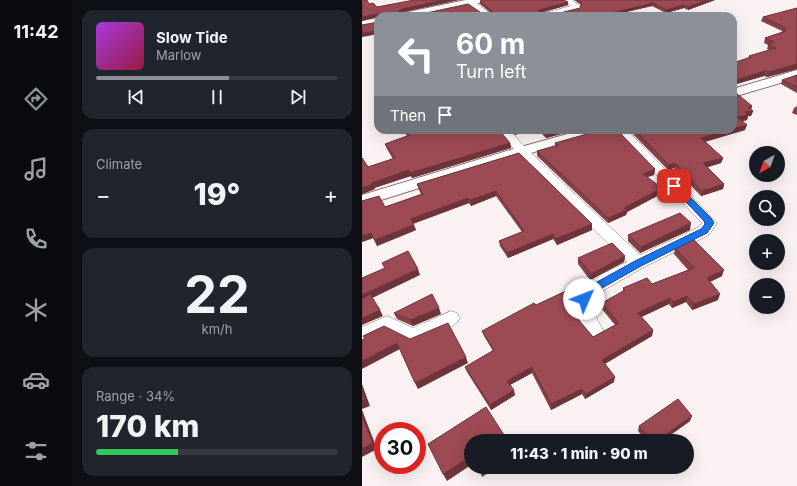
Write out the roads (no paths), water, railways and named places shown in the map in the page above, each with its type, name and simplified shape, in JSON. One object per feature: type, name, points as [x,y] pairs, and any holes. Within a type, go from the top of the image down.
[{"type":"street","points":[[558,12],[577,7],[567,0]]},
{"type":"street","points":[[422,12],[475,1],[485,12]]},
{"type":"street","points":[[362,24],[374,22]]},
{"type":"street","points":[[737,92],[795,77]]},
{"type":"street","points":[[507,134],[522,151],[638,263]]},
{"type":"street","points":[[362,201],[522,151],[584,134]]},
{"type":"street","points":[[596,332],[584,307],[584,299],[591,290],[638,263],[704,231],[710,223],[624,134]]},
{"type":"street","points":[[362,335],[387,323],[394,325],[412,336],[424,332],[451,318]]}]
